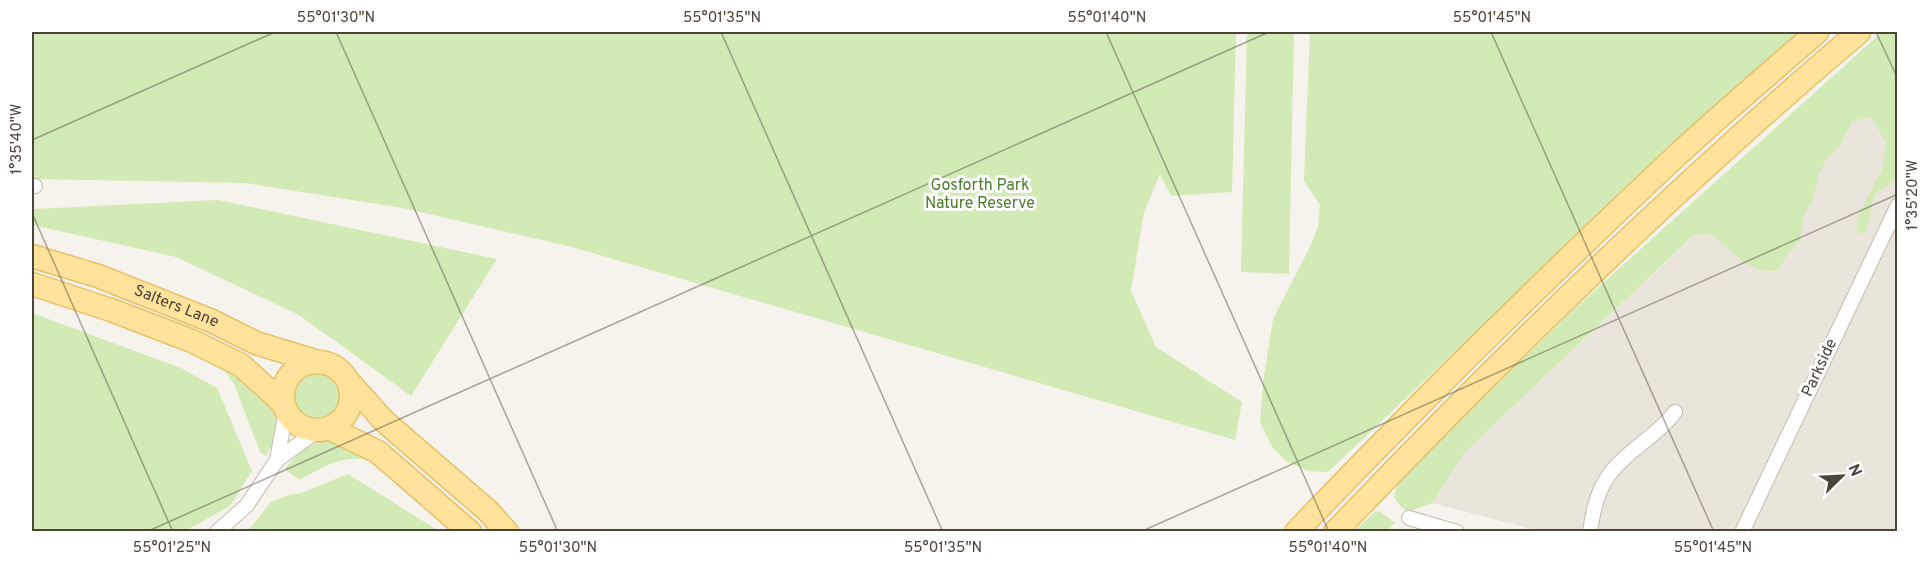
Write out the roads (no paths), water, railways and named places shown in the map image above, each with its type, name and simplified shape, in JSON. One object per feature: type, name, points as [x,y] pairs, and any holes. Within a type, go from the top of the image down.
[{"type":"main road","points":[[1296,531],[1468,356],[1673,158],[1817,32]]},
{"type":"main road","points":[[1335,531],[1478,384],[1668,200],[1859,32]]},
{"type":"main road","name":"Salters Lane","points":[[32,256],[99,276],[212,321],[256,343],[318,362]]},
{"type":"main road","name":"Salters Lane","points":[[32,284],[111,310],[202,346],[241,365],[285,407]]},
{"type":"main road","points":[[470,531],[378,452],[324,429],[300,426],[293,421],[285,407],[285,385],[290,375],[306,363],[328,363],[340,370],[384,421],[507,531]]},
{"type":"main road","points":[[324,429],[341,420],[350,407],[349,382]]},
{"type":"street","name":"Parkside","points":[[1742,531],[1898,205]]},
{"type":"street","points":[[278,460],[285,407]]},
{"type":"street","points":[[1590,531],[1594,506],[1610,474],[1666,425],[1676,412]]},
{"type":"street","points":[[217,531],[247,505],[278,460],[324,429]]},
{"type":"street","points":[[1409,519],[1457,531]]},
{"type":"park label","name":"Gosforth Park Nature Reserve","points":[[980,195]]}]
